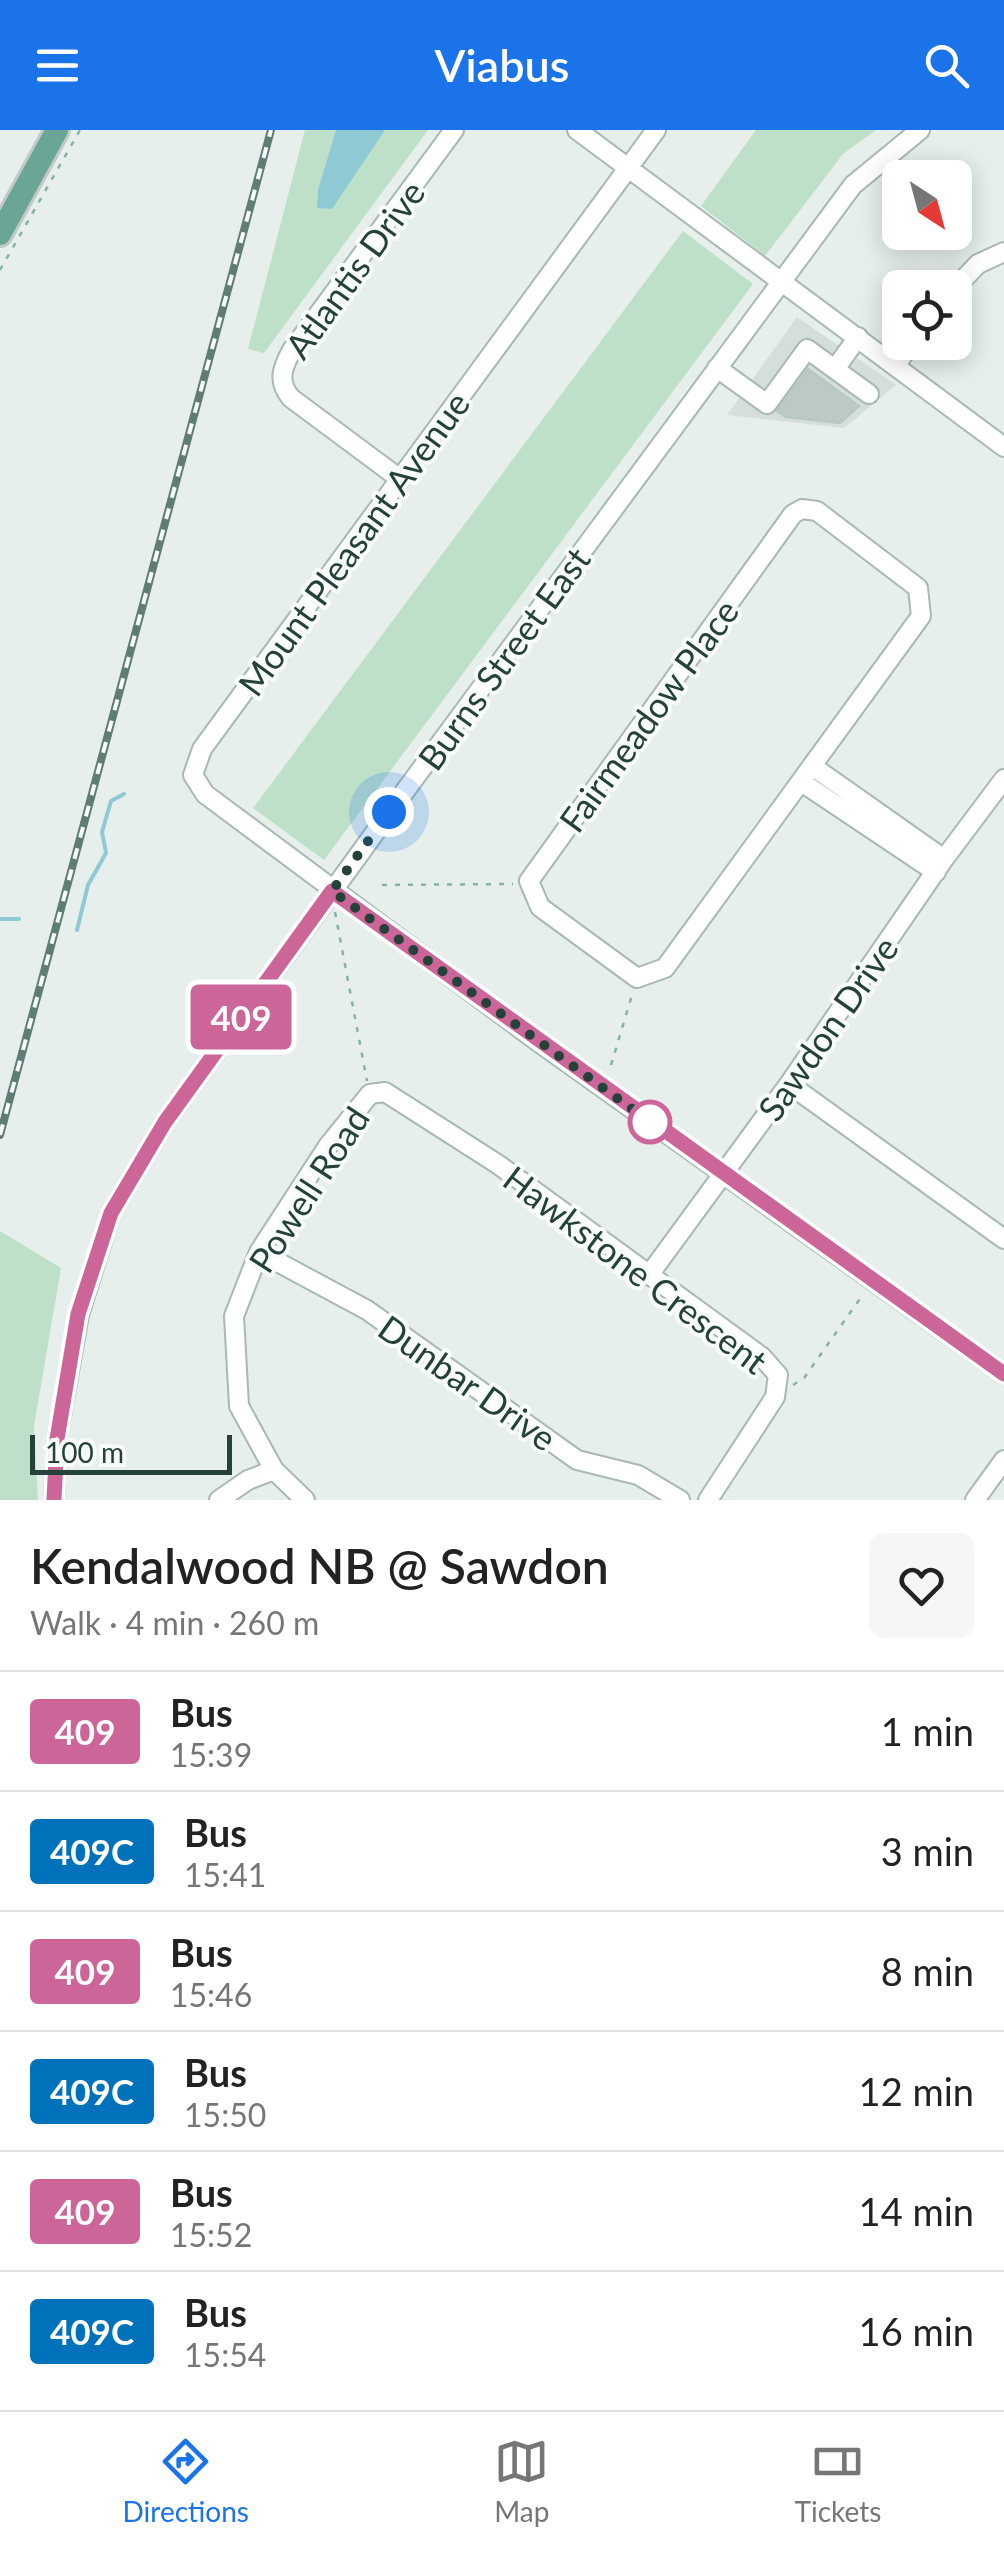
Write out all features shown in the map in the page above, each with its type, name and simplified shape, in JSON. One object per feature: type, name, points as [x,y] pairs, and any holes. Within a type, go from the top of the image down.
[{"type":"main road","points":[[0,234],[57,130]]},
{"type":"street","name":"Atlantis Drive","points":[[400,479],[292,398],[282,383],[282,372],[292,350],[454,130]]},
{"type":"street","points":[[577,130],[1004,447]]},
{"type":"street","name":"Mount Pleasant Avenue","points":[[332,891],[205,794],[195,782],[193,770],[202,750],[656,130]]},
{"type":"street","name":"Burns Street East","points":[[54,1500],[57,1439],[78,1314],[111,1213],[165,1122],[853,185],[920,130]]},
{"type":"street","points":[[972,270],[1004,252]]},
{"type":"street","points":[[834,369],[858,337]]},
{"type":"street","points":[[717,368],[767,404],[807,349],[869,394]]},
{"type":"street","points":[[896,366],[900,360]]},
{"type":"street","name":"Fairmeadow Place","points":[[529,881],[793,514],[816,511],[918,588],[921,616],[803,783],[665,968],[637,978]]},
{"type":"street","points":[[812,766],[940,866]]},
{"type":"street","name":"Sawdon Drive","points":[[649,1275],[1004,780]]},
{"type":"street","points":[[803,783],[940,866]]},
{"type":"street","points":[[529,881],[540,907],[637,978]]},
{"type":"street","points":[[332,891],[1004,1374]]},
{"type":"street","points":[[789,1084],[1004,1239]]},
{"type":"street","name":"Hawkstone Crescent","points":[[370,1094],[385,1092],[499,1165],[762,1357],[778,1375],[775,1396],[708,1500]]},
{"type":"street","name":"Powell Road","points":[[305,1500],[274,1470],[239,1406],[234,1316],[260,1252],[328,1146],[370,1094]]},
{"type":"street","name":"Dunbar Drive","points":[[260,1252],[367,1310],[578,1460],[638,1476],[680,1500]]},
{"type":"street","points":[[975,1500],[1004,1460]]},
{"type":"street","points":[[219,1500],[248,1480],[274,1470]]},
{"type":"path","points":[[0,270],[80,130]]},
{"type":"path","points":[[382,884],[529,881]]},
{"type":"path","points":[[332,891],[370,1094]]},
{"type":"path","points":[[611,1065],[637,978]]},
{"type":"path","points":[[775,1396],[804,1378],[874,1280]]},
{"type":"shaded area","points":[[797,317],[896,385],[844,428],[727,415]]},
{"type":"green space","points":[[305,130],[428,130],[264,353],[248,349]]},
{"type":"green space","points":[[756,130],[876,130],[843,154],[765,256],[701,206]]},
{"type":"green space","points":[[683,231],[753,284],[324,860],[253,808]]},
{"type":"green space","points":[[0,1231],[61,1268],[34,1426],[38,1500],[0,1500]]},
{"type":"water","points":[[336,130],[385,130],[332,209],[317,208],[318,190]]},
{"type":"building","points":[[808,369],[859,406],[840,423],[786,417],[777,411]]},
{"type":"waterway","points":[[77,930],[88,885],[106,853],[102,832],[111,801],[124,794]]},
{"type":"waterway","points":[[0,919],[19,919]]},
{"type":"railway","points":[[0,1135],[271,130]]},
{"type":"bus line","name":"409","points":[[54,1500],[57,1439],[78,1314],[111,1213],[165,1122],[332,891],[1004,1374]]},
{"type":"route","points":[[389,812],[332,891],[661,1130],[650,1122]]}]
